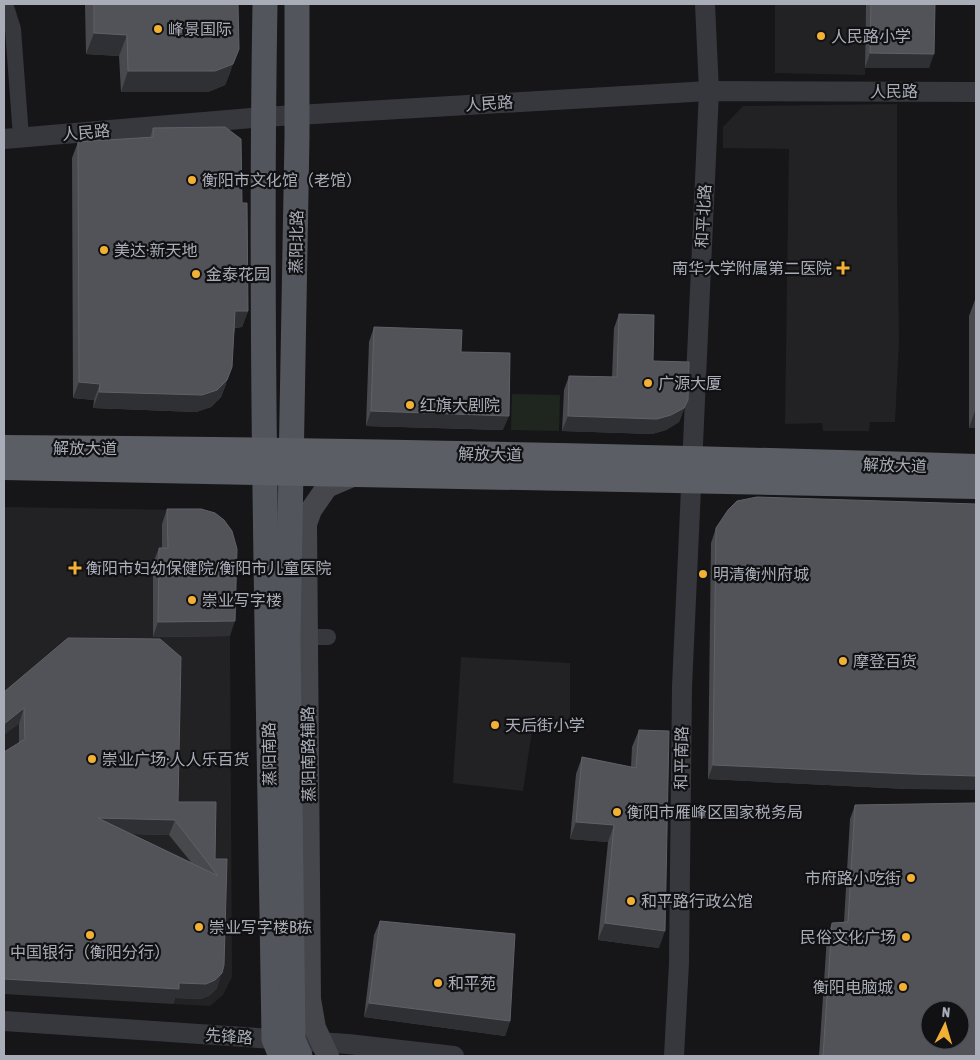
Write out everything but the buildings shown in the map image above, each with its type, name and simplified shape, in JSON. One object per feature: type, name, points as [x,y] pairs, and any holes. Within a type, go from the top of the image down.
[{"type":"highway","name":"解放大道","points":[[4,448],[292,462],[692,470],[976,486]]},
{"type":"highway","name":"解放大道","points":[[4,467],[265,461]]},
{"type":"highway","name":"解放大道","points":[[292,462],[357,474],[976,467]]},
{"type":"main road","name":"蒸阳北路","points":[[265,4],[263,117],[265,461]]},
{"type":"main road","name":"蒸阳北路","points":[[292,462],[297,4]]},
{"type":"main road","name":"蒸阳南路","points":[[265,461],[286,1051]]},
{"type":"main road","name":"蒸阳南路","points":[[286,1051],[308,637],[292,462]]},
{"type":"main road","name":"蒸阳南路辅路","points":[[329,1053],[315,1028],[310,999],[306,524],[311,510],[327,486],[357,474]]},
{"type":"street","points":[[5,4],[13,29],[12,138]]},
{"type":"street","name":"和平北路","points":[[692,470],[709,91],[705,4]]},
{"type":"street","name":"人民路","points":[[12,138],[263,117],[709,91],[976,92]]},
{"type":"street","name":"和平南路","points":[[674,1056],[679,963],[682,687],[692,470]]},
{"type":"street","name":"先锋路","points":[[4,1021],[286,1051]]},
{"type":"street","name":"先锋路","points":[[4,1031],[286,1051],[454,1056]]},
{"type":"shaded area","name":"人民路小学","points":[[775,4],[866,4],[865,75],[775,73]]},
{"type":"shaded area","name":"南华大学附属第二医院","points":[[897,104],[899,341],[895,422],[870,422],[869,431],[823,431],[822,423],[785,424],[789,149],[723,148],[723,127],[743,106]]},
{"type":"shaded area","points":[[512,394],[560,395],[559,431],[511,430]]},
{"type":"shaded area","points":[[4,507],[183,510],[231,564],[232,977],[223,995],[210,1006],[173,1004],[180,875],[4,844]]},
{"type":"shaded area","name":"天后街小学","points":[[461,657],[570,663],[570,726],[533,724],[523,791],[453,783]]},
{"type":"place","name":"峰景国际","points":[[158,29]]},
{"type":"place","name":"人民路小学","points":[[821,36]]},
{"type":"place","name":"衡阳市文化馆（老馆）","points":[[192,180]]},
{"type":"place","name":"美达·新天地","points":[[104,250]]},
{"type":"place","name":"南华大学附属第二医院","points":[[843,268]]},
{"type":"place","name":"金泰花园","points":[[196,274]]},
{"type":"place","name":"广源大厦","points":[[648,383]]},
{"type":"place","name":"红旗大剧院","points":[[410,405]]},
{"type":"place","name":"衡阳市妇幼保健院/衡阳市儿童医院","points":[[75,568]]},
{"type":"place","name":"明清衡州府城","points":[[703,574]]},
{"type":"place","name":"崇业写字楼","points":[[192,600]]},
{"type":"place","name":"摩登百货","points":[[843,661]]},
{"type":"place","name":"天后街小学","points":[[495,725]]},
{"type":"place","name":"崇业广场·人人乐百货","points":[[92,759]]},
{"type":"place","name":"衡阳市雁峰区国家税务局","points":[[617,812]]},
{"type":"place","name":"市府路小吃街","points":[[911,878]]},
{"type":"place","name":"和平路行政公馆","points":[[631,901]]},
{"type":"place","name":"崇业写字楼B栋","points":[[199,927]]},
{"type":"place","name":"中国银行（衡阳分行）","points":[[90,935]]},
{"type":"place","name":"民俗文化广场","points":[[906,937]]},
{"type":"place","name":"和平苑","points":[[438,983]]},
{"type":"place","name":"衡阳电脑城","points":[[903,987]]}]
